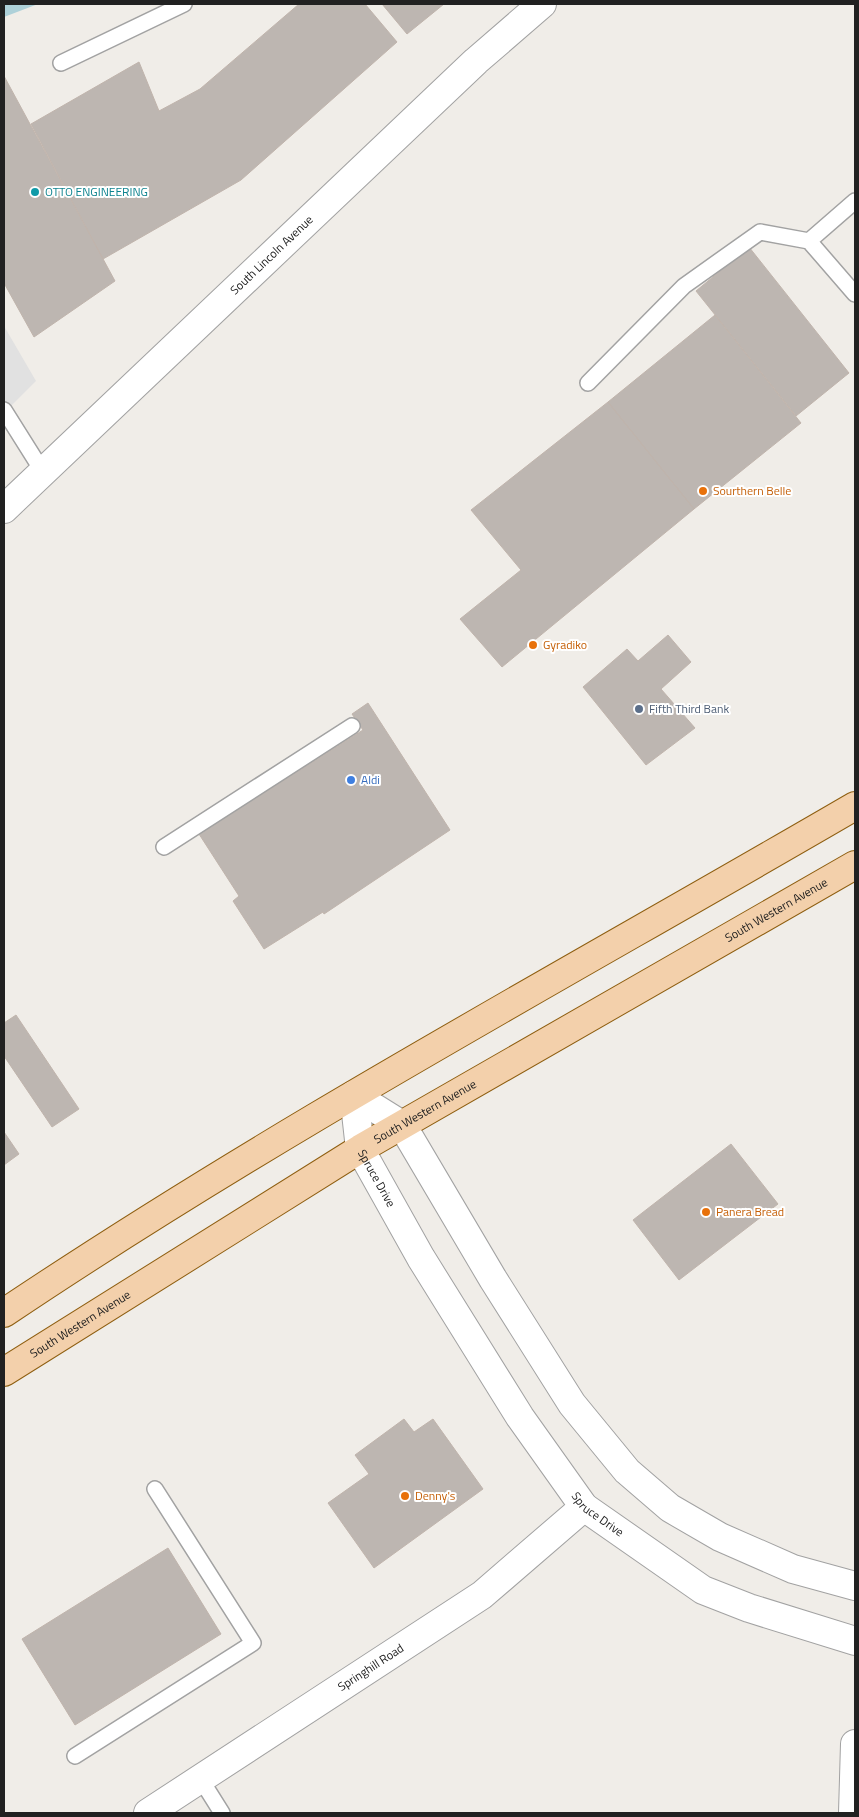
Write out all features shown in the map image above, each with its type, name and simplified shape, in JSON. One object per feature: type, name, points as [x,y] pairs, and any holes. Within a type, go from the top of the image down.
[{"type":"main road","points":[[4,1313],[219,1176],[354,1095],[855,806]]},
{"type":"main road","name":"South Western Avenue","points":[[4,1372],[360,1150],[855,864]]},
{"type":"street","name":"South Lincoln Avenue","points":[[4,510],[476,61],[542,4]]},
{"type":"street","points":[[354,1095],[402,1125],[572,1404],[627,1471],[670,1508],[720,1538],[793,1569],[855,1586]]},
{"type":"street","name":"Spruce Drive","points":[[354,1095],[360,1150],[421,1258],[520,1417],[584,1507],[703,1590],[749,1608],[855,1641]]},
{"type":"street","name":"Springhill Road","points":[[148,1813],[482,1595],[584,1507]]},
{"type":"street","points":[[853,1813],[855,1744]]},
{"type":"lane","points":[[61,63],[184,4]]},
{"type":"lane","points":[[809,241],[855,201]]},
{"type":"lane","points":[[588,383],[684,286],[760,232],[809,241],[855,294]]},
{"type":"lane","points":[[4,410],[43,472]]},
{"type":"lane","points":[[164,847],[352,726]]},
{"type":"lane","points":[[75,1756],[253,1643],[155,1489]]},
{"type":"lane","points":[[200,1778],[222,1813]]},
{"type":"shaded area","points":[[4,326],[36,381],[4,413]]},
{"type":"water","points":[[4,4],[38,4],[4,17]]},
{"type":"building","points":[[299,4],[365,4],[397,42],[241,180],[103,259],[31,124],[139,62],[159,111],[200,89]]},
{"type":"building","points":[[382,4],[444,4],[407,34]]},
{"type":"building","name":"OTTO ENGINEERING","points":[[4,76],[115,281],[34,337],[4,283]]},
{"type":"building","points":[[749,247],[849,373],[796,416],[696,291]]},
{"type":"building","points":[[715,315],[801,423],[694,509],[608,402]]},
{"type":"building","points":[[608,402],[694,509],[502,667],[460,619],[521,570],[471,510]]},
{"type":"building","name":"Fifth Third Bank","points":[[668,635],[691,662],[661,689],[695,728],[646,765],[583,687],[627,649],[638,661]]},
{"type":"building","name":"Aldi","points":[[368,703],[450,830],[324,914],[323,912],[264,949],[233,901],[239,896],[199,834],[363,730],[352,714]]},
{"type":"building","points":[[16,1015],[79,1109],[52,1127],[4,1056],[4,1023]]},
{"type":"building","points":[[4,1132],[19,1154],[4,1165]]},
{"type":"building","name":"Panera Bread","points":[[731,1144],[778,1204],[679,1280],[633,1220]]},
{"type":"building","name":"Denny's","points":[[404,1419],[414,1432],[433,1419],[483,1489],[374,1568],[328,1503],[369,1474],[355,1455]]},
{"type":"building","points":[[168,1548],[221,1634],[75,1725],[22,1639]]},
{"type":"place","name":"OTTO ENGINEERING","points":[[35,192]]},
{"type":"place","name":"Sourthern Belle","points":[[703,491]]},
{"type":"place","name":"Gyradiko","points":[[533,645]]},
{"type":"place","name":"Fifth Third Bank","points":[[639,709]]},
{"type":"place","name":"Aldi","points":[[351,780]]},
{"type":"place","name":"Panera Bread","points":[[706,1212]]},
{"type":"place","name":"Denny's","points":[[405,1496]]}]
